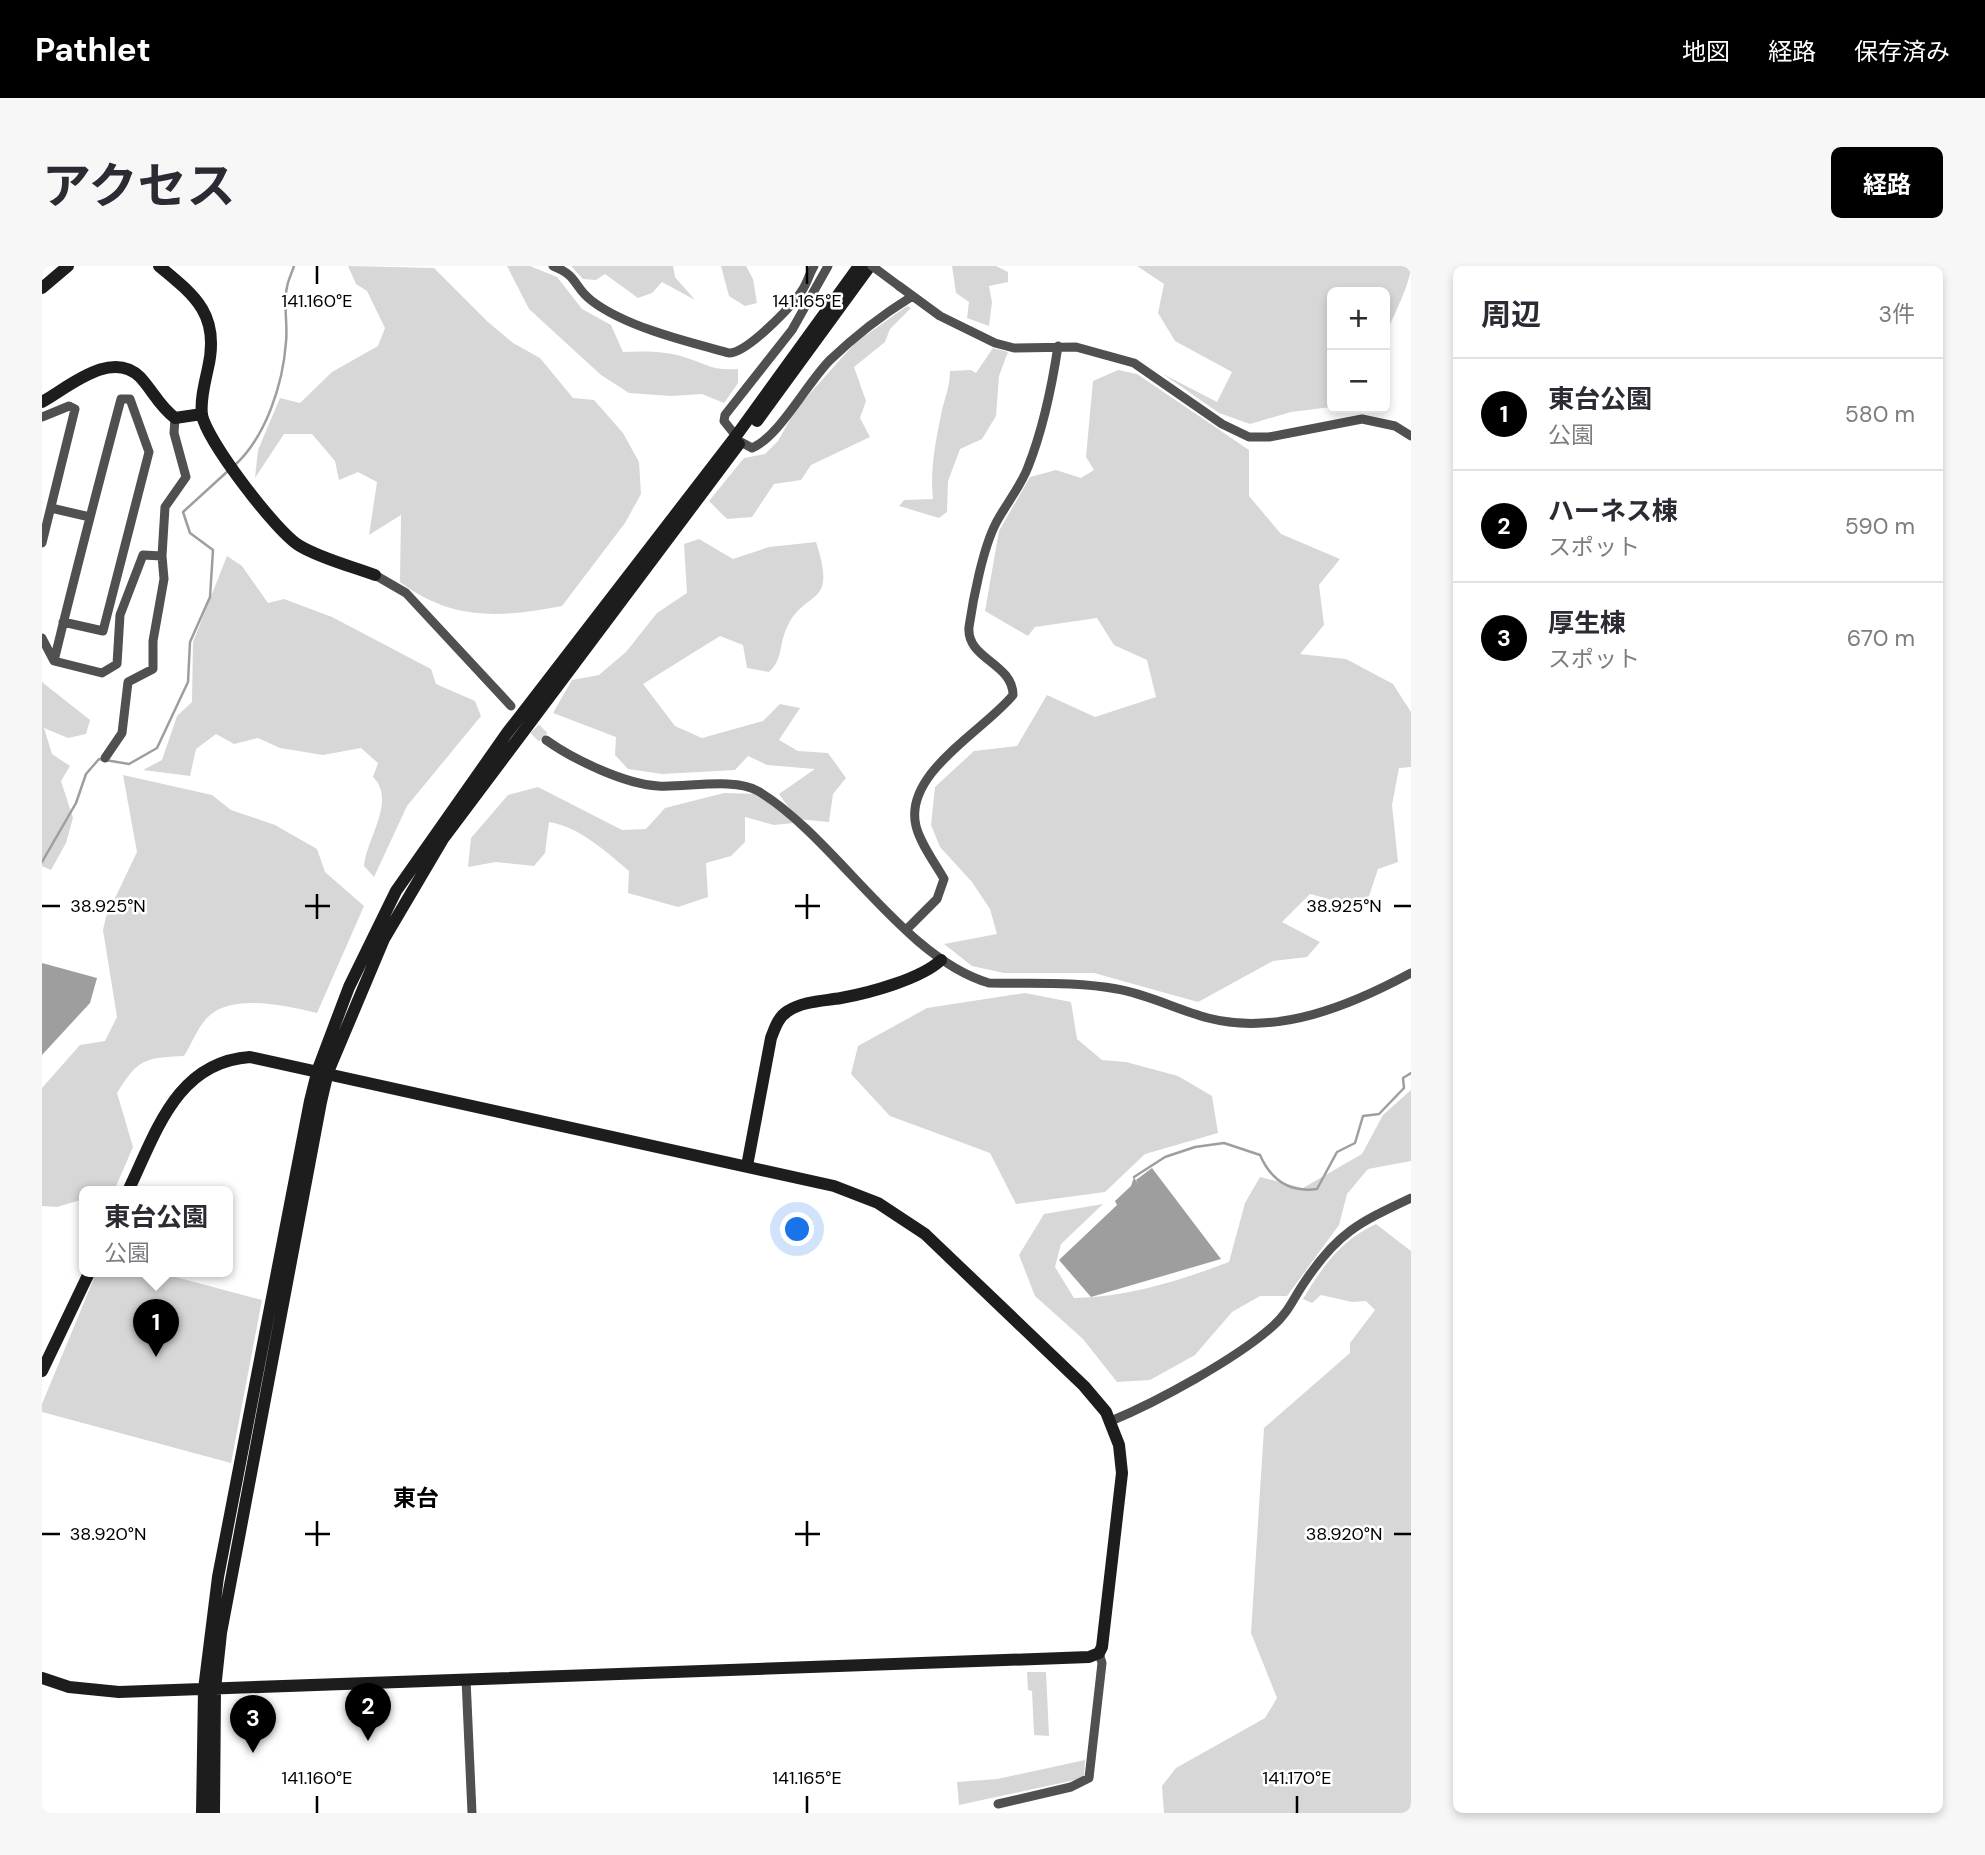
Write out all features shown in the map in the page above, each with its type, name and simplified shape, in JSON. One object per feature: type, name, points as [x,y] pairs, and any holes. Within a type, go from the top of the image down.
[{"type":"street","points":[[42,288],[68,266]]},
{"type":"street","points":[[159,266],[196,302],[213,329],[214,343],[202,414],[211,435],[268,516],[288,538],[302,548],[375,575],[406,593],[511,706]]},
{"type":"street","points":[[553,266],[570,273],[592,301],[614,314],[729,353],[745,348],[790,305],[802,291],[814,266]]},
{"type":"street","points":[[828,266],[792,330],[725,415],[724,421],[738,439],[752,448],[766,442],[829,361],[880,317],[911,297]]},
{"type":"street","points":[[828,315],[852,266]]},
{"type":"street","points":[[202,1813],[218,1577],[323,1071],[355,975],[396,891],[507,733],[738,439],[828,315],[859,266]]},
{"type":"street","points":[[828,315],[873,266],[911,297],[940,316],[995,343],[1014,348],[1076,347],[1134,363],[1222,424],[1249,437],[1269,438],[1362,419],[1395,426],[1411,436]]},
{"type":"street","points":[[907,929],[937,899],[944,879],[916,826],[915,799],[929,777],[1013,695],[1013,683],[1004,671],[974,647],[969,627],[995,526],[1028,468],[1053,381],[1058,346]]},
{"type":"street","points":[[42,402],[104,368],[120,367],[138,376],[156,402],[175,418],[202,414]]},
{"type":"street","points":[[54,661],[63,622],[121,399],[130,399],[149,452],[103,631],[63,622]]},
{"type":"street","points":[[42,417],[69,406],[75,409],[42,543]]},
{"type":"street","points":[[105,758],[122,733],[128,682],[153,668],[153,642],[164,579],[162,556],[165,507],[186,477],[174,433],[175,418]]},
{"type":"street","points":[[51,508],[90,517]]},
{"type":"street","points":[[42,638],[54,661],[102,673],[115,666],[120,615],[143,555],[162,556]]},
{"type":"street","points":[[546,740],[632,783],[661,787],[698,783],[755,789],[809,834],[941,960],[970,977],[989,983],[1120,989],[1208,1018],[1257,1026],[1279,1023],[1342,1004],[1375,992],[1411,973]]},
{"type":"street","points":[[747,1166],[776,1023],[788,1011],[808,1004],[861,995],[932,969],[941,960]]},
{"type":"street","points":[[130,1186],[175,1096],[197,1074],[222,1061],[250,1056],[747,1166],[862,1196],[909,1221],[1084,1386],[1111,1421],[1119,1445],[1122,1482],[1104,1634],[1099,1653],[1102,1663],[1089,1778],[1071,1787],[998,1804]]},
{"type":"street","points":[[1111,1421],[1233,1356],[1290,1310],[1302,1285],[1332,1245],[1358,1222],[1411,1198]]},
{"type":"street","points":[[42,1371],[87,1277]]},
{"type":"street","points":[[42,1678],[93,1690],[209,1689],[1089,1657],[1099,1653]]},
{"type":"street","points":[[466,1679],[472,1813]]},
{"type":"street","points":[[209,1689],[214,1813]]},
{"type":"shaded area","points":[[348,266],[434,268],[488,322],[513,343],[540,358],[573,398],[594,400],[623,433],[639,462],[641,494],[625,523],[562,606],[518,613],[478,613],[439,604],[400,582],[401,515],[369,535],[377,482],[358,472],[339,480],[335,461],[312,434],[284,434],[255,478],[258,450],[280,398],[300,403],[332,372],[378,346],[385,328],[367,291],[356,284]]},
{"type":"shaded area","points":[[507,266],[530,266],[557,277],[582,309],[611,325],[623,352],[665,353],[717,368],[738,369],[738,383],[724,403],[702,394],[671,396],[629,393],[601,375],[529,309]]},
{"type":"shaded area","points":[[571,266],[673,266],[675,277],[695,300],[662,282],[652,293],[638,298],[605,274],[596,280],[583,279]]},
{"type":"shaded area","points":[[721,266],[746,266],[753,279],[757,303],[745,306],[729,296]]},
{"type":"shaded area","points":[[952,266],[996,266],[1008,272],[1008,282],[989,286],[992,302],[989,326],[967,318],[969,302],[956,293]]},
{"type":"shaded area","points":[[1137,266],[1411,266],[1407,285],[1390,325],[1390,287],[1327,287],[1327,408],[1291,412],[1250,424],[1219,413],[1163,374],[1217,402],[1232,372],[1175,341],[1158,313],[1164,284]]},
{"type":"shaded area","points":[[907,306],[911,308],[890,329],[885,342],[854,367],[866,401],[860,418],[870,437],[811,465],[801,480],[774,484],[752,517],[727,519],[709,501],[744,458],[765,454],[778,441],[796,409],[855,343]]},
{"type":"shaded area","points":[[993,348],[1008,352],[999,376],[996,416],[982,439],[960,449],[948,481],[947,512],[939,518],[899,506],[904,500],[933,499],[934,457],[950,371],[971,370],[976,373]]},
{"type":"shaded area","points":[[1118,370],[1137,374],[1249,450],[1249,496],[1281,534],[1340,559],[1319,585],[1324,625],[1300,654],[1346,659],[1393,684],[1411,712],[1411,767],[1399,768],[1392,805],[1398,862],[1378,869],[1369,896],[1355,906],[1310,894],[1282,922],[1320,942],[1307,957],[1273,961],[1198,1002],[1094,973],[1004,973],[972,966],[944,944],[997,934],[990,909],[972,882],[940,847],[931,825],[935,787],[974,751],[1017,746],[1047,695],[1095,717],[1156,697],[1147,660],[1114,645],[1097,618],[1035,627],[1028,636],[985,611],[999,531],[1030,477],[1056,470],[1081,478],[1094,470],[1086,457],[1093,381]]},
{"type":"shaded area","points":[[699,539],[733,559],[769,547],[816,542],[822,564],[821,589],[792,618],[785,632],[778,659],[769,672],[747,668],[743,645],[720,636],[643,684],[675,726],[702,738],[763,721],[780,704],[800,708],[779,740],[798,751],[828,753],[846,778],[833,794],[829,822],[797,819],[779,794],[815,769],[767,765],[748,756],[735,770],[662,774],[628,769],[615,755],[616,737],[553,713],[572,680],[599,675],[626,652],[657,613],[687,593],[684,544]]},
{"type":"shaded area","points":[[227,556],[242,566],[268,603],[284,599],[332,617],[431,669],[436,684],[475,701],[481,716],[407,806],[374,877],[364,866],[382,797],[380,786],[373,777],[378,763],[361,748],[323,755],[280,748],[258,738],[234,744],[216,734],[196,749],[190,776],[143,770],[162,760],[177,716],[192,702],[193,642]]},
{"type":"shaded area","points":[[42,682],[90,720],[86,734],[68,738],[44,728],[52,754],[70,766],[61,781],[73,818],[66,843],[51,870],[42,866]]},
{"type":"shaded area","points":[[123,775],[212,795],[231,810],[275,825],[317,849],[325,872],[364,906],[317,1013],[259,1003],[229,1006],[206,1019],[184,1056],[143,1062],[131,1073],[117,1093],[133,1147],[116,1186],[79,1186],[79,1200],[57,1207],[42,1206],[42,1088],[80,1045],[105,1041],[117,1017],[103,930],[106,917],[137,852]]},
{"type":"shaded area","points":[[538,787],[622,830],[646,829],[665,808],[724,793],[760,794],[794,823],[774,825],[745,817],[745,842],[731,856],[706,863],[708,897],[678,907],[628,893],[629,871],[582,834],[549,822],[545,853],[534,866],[496,862],[468,867],[471,838],[508,795]]},
{"type":"shaded area","points":[[42,963],[97,978],[90,1003],[42,1055]]},
{"type":"shaded area","points":[[1025,993],[1071,1002],[1077,1039],[1102,1060],[1126,1062],[1178,1076],[1212,1096],[1218,1133],[1145,1154],[1105,1192],[1016,1204],[990,1153],[890,1116],[851,1074],[858,1046],[927,1008]]},
{"type":"shaded area","points":[[1411,1090],[1411,1161],[1368,1169],[1347,1194],[1339,1225],[1287,1296],[1260,1296],[1232,1312],[1195,1355],[1150,1380],[1117,1382],[1083,1339],[1035,1296],[1019,1255],[1044,1214],[1103,1204],[1061,1244],[1055,1267],[1074,1298],[1114,1295],[1191,1276],[1229,1262],[1245,1203],[1260,1177],[1303,1188],[1362,1154],[1383,1115]]},
{"type":"shaded area","points":[[1152,1168],[1221,1259],[1091,1297],[1059,1260],[1117,1205],[1115,1201],[1131,1186],[1134,1177],[1139,1186],[1136,1180]]},
{"type":"shaded area","points":[[1376,1224],[1411,1251],[1411,1813],[1164,1813],[1162,1786],[1176,1768],[1265,1718],[1277,1698],[1251,1633],[1264,1428],[1350,1353],[1350,1343],[1375,1310],[1366,1301],[1352,1302],[1321,1295],[1312,1303],[1303,1299],[1343,1246]]},
{"type":"shaded area","points":[[95,1277],[176,1277],[262,1300],[231,1463],[42,1412],[42,1404]]},
{"type":"shaded area","points":[[1027,1672],[1046,1672],[1049,1736],[1034,1735],[1032,1691],[1028,1690]]},
{"type":"shaded area","points":[[1085,1760],[1084,1778],[959,1805],[957,1782],[997,1779]]},
{"type":"waterway","points":[[234,466],[264,425],[277,392],[286,342],[286,294],[294,266]]},
{"type":"waterway","points":[[42,862],[76,803],[86,774],[99,759],[129,764],[157,748],[188,682],[190,642],[210,597],[213,550],[190,533],[183,512],[229,470]]},
{"type":"waterway","points":[[1134,1177],[1165,1157],[1195,1147],[1224,1143],[1260,1155],[1275,1178],[1290,1187],[1317,1189],[1337,1152],[1355,1143],[1363,1116],[1379,1114],[1404,1088],[1403,1078],[1411,1073]]},
{"type":"tunnel","points":[[522,716],[546,740]]},
{"type":"place","name":"東台公園","points":[[156,1357]]},
{"type":"place","name":"ハーネス棟","points":[[368,1741]]},
{"type":"place","name":"厚生棟","points":[[253,1753]]},
{"type":"district","name":"東台","points":[[416,1498]]}]
